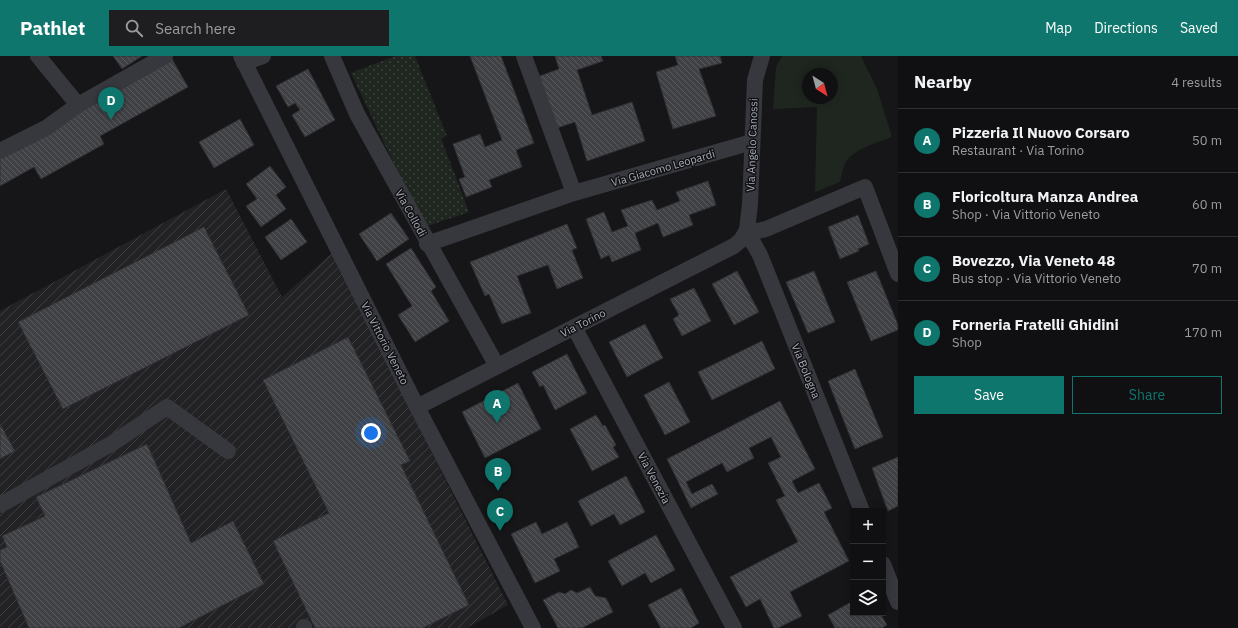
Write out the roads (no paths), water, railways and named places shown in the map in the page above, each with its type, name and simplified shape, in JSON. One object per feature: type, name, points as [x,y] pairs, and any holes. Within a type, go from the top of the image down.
[{"type":"street","points":[[38,56],[78,105]]},
{"type":"street","points":[[0,152],[46,128],[78,105],[165,56]]},
{"type":"street","points":[[243,59],[263,56]]},
{"type":"street","name":"Via Collodi","points":[[332,56],[357,114],[496,366]]},
{"type":"street","points":[[524,56],[574,193]]},
{"type":"street","name":"Via Angelo Canossi","points":[[745,234],[750,204],[755,80],[762,56]]},
{"type":"street","name":"Via Vittorio Veneto","points":[[243,59],[417,407],[533,628]]},
{"type":"street","name":"Via Giacomo Leopardi","points":[[428,244],[574,193],[752,142]]},
{"type":"street","points":[[745,234],[766,229],[865,187],[898,274]]},
{"type":"street","points":[[795,200],[795,216]]},
{"type":"street","name":"Via Torino","points":[[417,407],[734,246],[745,234]]},
{"type":"street","name":"Via Bologna","points":[[745,234],[751,239],[760,255],[861,508]]},
{"type":"street","name":"Via Venezia","points":[[574,327],[734,628]]},
{"type":"street","points":[[0,505],[110,444],[167,407],[228,451]]},
{"type":"street","points":[[886,572],[898,602]]},
{"type":"place","name":"Forneria Fratelli Ghidini","points":[[111,120]]},
{"type":"place","name":"Pizzeria Il Nuovo Corsaro","points":[[497,423]]},
{"type":"place","name":"Floricoltura Manza Andrea","points":[[498,491]]},
{"type":"place","name":"Bovezzo, Via Veneto 48","points":[[500,531]]}]
